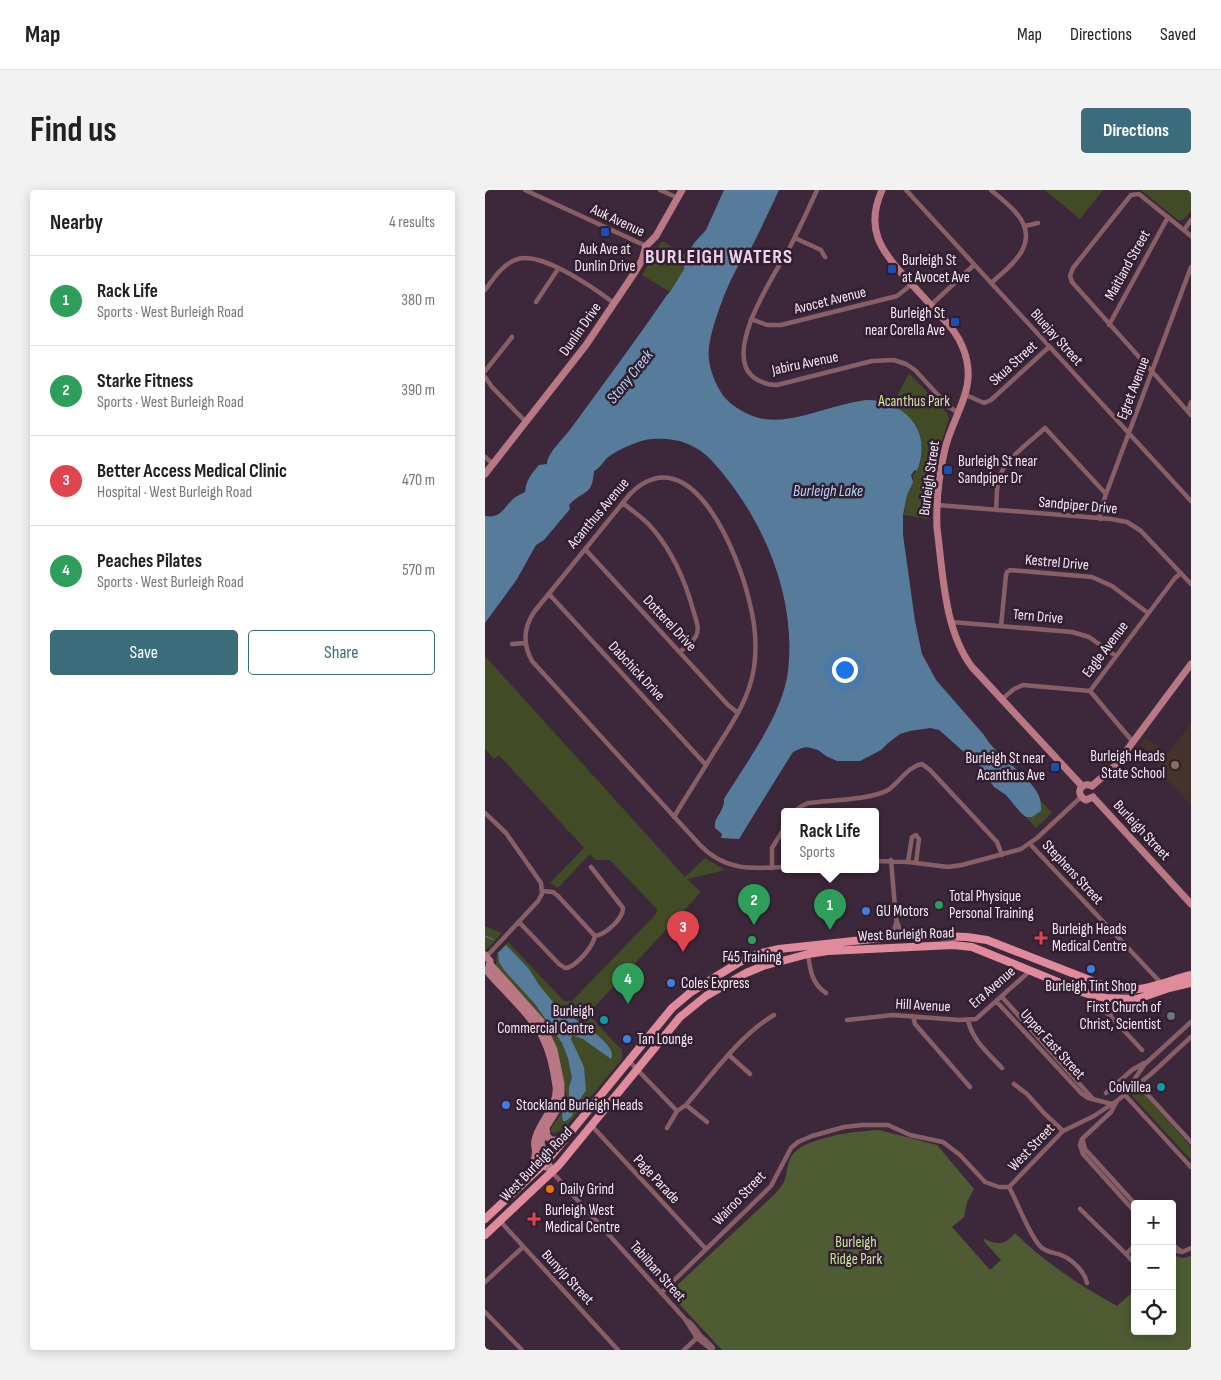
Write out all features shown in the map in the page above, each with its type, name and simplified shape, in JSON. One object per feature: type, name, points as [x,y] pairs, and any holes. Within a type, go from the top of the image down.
[{"type":"main road","name":"West Burleigh Road","points":[[485,1220],[546,1163],[672,1008],[707,981],[757,954],[779,949],[909,935],[981,938],[1105,986],[1124,991],[1139,990],[1191,975]]},
{"type":"main road","name":"West Burleigh Road","points":[[485,1234],[552,1172],[686,1011],[706,996],[745,973],[763,966],[808,954],[828,951],[953,945],[972,947],[1085,993],[1106,998],[1137,999],[1191,983]]},
{"type":"main road","points":[[1058,967],[1072,977],[1102,989],[1105,992],[1106,998]]},
{"type":"street","name":"Auk Avenue","points":[[525,190],[647,246]]},
{"type":"street","points":[[660,190],[678,198]]},
{"type":"street","name":"Dunlin Drive","points":[[485,474],[572,365],[642,260],[647,246],[656,236],[682,190]]},
{"type":"street","name":"Jabiru Avenue","points":[[817,190],[795,238],[756,307],[743,356],[747,370],[754,378],[777,385],[880,359],[894,360],[906,364],[915,370],[949,407],[959,413]]},
{"type":"street","name":"Burleigh Street","points":[[881,190],[875,207],[876,235],[886,255],[952,329],[963,346],[969,371],[966,395],[945,449],[937,505],[937,528],[954,636],[966,659],[1001,700],[1082,786]]},
{"type":"street","name":"Bluejay Street","points":[[906,190],[1191,502]]},
{"type":"street","points":[[991,190],[1014,210],[1025,226],[1025,241],[1020,255],[991,284]]},
{"type":"street","points":[[1189,413],[1109,325],[1072,282],[1070,276],[1073,268],[1131,195],[1139,194],[1191,236]]},
{"type":"street","name":"Maitland Street","points":[[1109,325],[1168,217]]},
{"type":"street","points":[[1184,230],[1191,220]]},
{"type":"street","points":[[1025,226],[1038,223]]},
{"type":"street","points":[[795,238],[821,250],[825,257]]},
{"type":"street","points":[[485,290],[504,266],[517,258],[540,261],[567,271],[614,303]]},
{"type":"street","points":[[931,305],[974,265]]},
{"type":"street","name":"Egret Avenue","points":[[1101,519],[1100,512],[1106,494],[1191,267]]},
{"type":"street","points":[[536,302],[558,269]]},
{"type":"street","name":"Avocet Avenue","points":[[751,320],[773,326],[781,325],[897,296],[912,284]]},
{"type":"street","points":[[485,371],[512,337]]},
{"type":"street","name":"Skua Street","points":[[966,395],[984,403],[991,400],[1049,347]]},
{"type":"street","points":[[485,377],[492,387],[526,422]]},
{"type":"street","points":[[1189,413],[1191,402]]},
{"type":"street","points":[[996,510],[997,489],[1002,471],[1008,462],[1045,428],[1106,494]]},
{"type":"street","points":[[485,457],[493,464]]},
{"type":"street","name":"Acanthus Avenue","points":[[525,643],[529,621],[585,549],[637,487],[648,480],[661,477],[676,479],[688,485],[697,494],[724,535],[736,561],[751,612],[755,642],[755,661],[747,694],[738,713],[674,817]]},
{"type":"street","points":[[623,503],[651,526],[676,563],[687,589],[697,624],[697,633],[696,638],[680,652]]},
{"type":"street","name":"Sandpiper Drive","points":[[937,505],[1127,522],[1137,528],[1191,584]]},
{"type":"street","name":"Dotterel Drive","points":[[585,549],[728,705],[738,713]]},
{"type":"street","name":"Kestrel Drive","points":[[1001,626],[1006,575],[1011,570],[1092,577],[1109,584],[1148,613]]},
{"type":"street","name":"Eagle Avenue","points":[[1001,700],[1014,689],[1023,685],[1090,691],[1148,613],[1181,573]]},
{"type":"street","name":"Dabchick Drive","points":[[549,594],[706,765]]},
{"type":"street","name":"Tern Drive","points":[[951,622],[1083,634],[1095,640],[1116,656]]},
{"type":"street","points":[[512,644],[525,643],[532,661],[700,846],[716,859],[729,864],[746,868],[781,867]]},
{"type":"street","points":[[1092,786],[1115,766],[1191,664]]},
{"type":"street","points":[[1090,691],[1133,742]]},
{"type":"street","points":[[799,808],[808,803],[880,794],[891,788],[914,766],[921,764],[930,770],[997,842],[1002,855]]},
{"type":"street","points":[[1081,797],[1079,793],[1082,786],[1088,784],[1092,786]]},
{"type":"street","points":[[1081,797],[1088,800],[1093,797],[1095,793],[1092,786]]},
{"type":"street","points":[[879,861],[891,860],[948,867],[1002,855],[1021,849],[1029,844],[1081,797]]},
{"type":"street","name":"Burleigh Street","points":[[1093,797],[1191,904]]},
{"type":"street","points":[[485,813],[506,833],[541,882],[543,891],[539,901],[488,954],[487,968],[541,1021],[554,1050],[561,1084],[556,1112],[546,1127],[541,1144],[546,1163],[552,1172]]},
{"type":"street","points":[[772,868],[772,848],[781,833]]},
{"type":"street","points":[[908,862],[912,837],[916,835],[919,839],[916,863]]},
{"type":"street","name":"Stephens Street","points":[[1029,844],[1161,983]]},
{"type":"street","points":[[886,937],[895,931],[896,919],[891,860]]},
{"type":"street","points":[[591,868],[623,908],[621,916],[605,933],[595,936]]},
{"type":"street","points":[[543,891],[555,894],[595,936]]},
{"type":"street","points":[[896,919],[900,930],[909,935]]},
{"type":"street","points":[[519,922],[559,964],[567,968],[573,966],[592,946],[595,936]]},
{"type":"street","points":[[808,954],[809,970],[816,984],[827,994]]},
{"type":"street","name":"Era Avenue","points":[[968,1020],[980,1017],[1031,970]]},
{"type":"street","points":[[1085,993],[1115,1021],[1141,1050]]},
{"type":"street","name":"Upper East Street","points":[[1001,997],[1093,1099]]},
{"type":"street","points":[[1106,998],[1108,1009],[1115,1021]]},
{"type":"street","name":"Upper East Street","points":[[997,1002],[1078,1091],[1087,1098],[1112,1104]]},
{"type":"street","points":[[667,1128],[677,1111],[686,1105],[729,1055],[763,1022],[774,1015]]},
{"type":"street","name":"Hill Avenue","points":[[847,1020],[893,1015],[968,1020],[975,1037],[1002,1068]]},
{"type":"street","points":[[913,1016],[915,1024],[970,1087]]},
{"type":"street","name":"West Street","points":[[1124,1094],[1146,1062],[1191,1022]]},
{"type":"street","name":"West Street","points":[[1009,1187],[1063,1131],[1097,1115],[1118,1100],[1140,1083],[1191,1037]]},
{"type":"street","points":[[729,1055],[751,1074]]},
{"type":"street","points":[[629,1062],[677,1111]]},
{"type":"street","points":[[1106,1093],[1132,1070],[1146,1062]]},
{"type":"street","points":[[1138,1072],[1140,1083],[1191,1142]]},
{"type":"street","points":[[1131,1083],[1140,1083]]},
{"type":"street","points":[[1014,1084],[1029,1096],[1063,1131]]},
{"type":"street","points":[[1124,1094],[1191,1165]]},
{"type":"street","points":[[523,1185],[533,1166],[539,1128],[558,1100]]},
{"type":"street","points":[[1118,1100],[1111,1112],[1085,1136],[1081,1142],[1082,1153],[1131,1208]]},
{"type":"street","points":[[686,1105],[707,1122]]},
{"type":"street","name":"Wairoo Street","points":[[661,1293],[771,1186],[787,1153],[798,1142],[812,1136],[844,1127],[876,1124],[888,1125],[910,1135],[943,1142],[955,1150],[985,1182],[999,1187],[1009,1187]]},
{"type":"street","name":"Page Parade","points":[[591,1125],[705,1249]]},
{"type":"street","points":[[546,1127],[547,1136],[552,1140],[560,1140],[571,1132]]},
{"type":"street","points":[[1085,1136],[1083,1141],[1084,1147],[1131,1200]]},
{"type":"street","points":[[536,1149],[540,1159],[546,1163]]},
{"type":"street","name":"Tabilban Street","points":[[552,1172],[685,1319],[699,1337],[713,1350]]},
{"type":"street","points":[[1009,1187],[1038,1244],[1047,1252],[1064,1256],[1071,1260],[1083,1274],[1087,1283]]},
{"type":"street","points":[[1080,1209],[1131,1260]]},
{"type":"street","name":"Bunyip Street","points":[[500,1221],[618,1350]]},
{"type":"street","points":[[1173,1245],[1182,1252]]},
{"type":"street","points":[[485,1282],[523,1247]]},
{"type":"street","points":[[1176,1251],[1182,1252],[1191,1248]]},
{"type":"street","points":[[1126,1254],[1131,1250]]},
{"type":"street","points":[[485,1312],[522,1350]]},
{"type":"street","points":[[684,1350],[699,1337]]},
{"type":"shaded area","name":"Burleigh Heads State School","points":[[1191,723],[1191,805],[1157,768],[1162,761],[1140,745],[1145,738],[1168,754]]},
{"type":"green space","points":[[1045,190],[1103,190],[1080,219]]},
{"type":"green space","points":[[1141,190],[1191,190],[1191,211],[1183,220],[1178,220]]},
{"type":"green space","points":[[662,241],[686,255],[684,269],[670,292],[642,275]]},
{"type":"green space","name":"Acanthus Park","points":[[909,373],[947,413],[949,419],[939,449],[929,519],[904,515],[907,495],[913,482],[913,475],[922,456],[921,440],[916,426],[912,420],[892,406]]},
{"type":"green space","points":[[485,656],[685,877],[705,858],[725,870],[687,879],[701,892],[588,1014],[622,1050],[622,1059],[565,1128],[554,1134],[551,1132],[551,1128],[561,1114],[567,1098],[554,1043],[544,1020],[496,966],[497,953],[508,942],[564,1001],[572,1001],[656,914],[657,909],[610,860],[595,860],[590,854],[558,888],[550,883],[584,848],[499,755],[494,759],[485,749]]},
{"type":"green space","points":[[1040,800],[1052,813],[1036,828],[1026,817],[1032,817],[1041,811]]},
{"type":"green space","points":[[485,926],[502,933],[486,950],[485,950]]},
{"type":"green space","points":[[1137,1090],[1142,1091],[1191,1147],[1191,1158],[1133,1097],[1132,1094]]},
{"type":"green space","name":"Burleigh Ridge Park","points":[[879,1130],[937,1145],[974,1189],[967,1202],[964,1217],[952,1227],[990,1270],[1001,1260],[983,1240],[1001,1243],[1008,1240],[1015,1233],[1064,1273],[1117,1306],[1131,1294],[1131,1335],[1176,1335],[1176,1256],[1183,1258],[1191,1256],[1191,1350],[722,1350],[671,1295],[672,1290],[775,1194],[784,1182],[790,1159],[796,1151],[816,1140]]},
{"type":"water","name":"Burleigh Lake","points":[[724,190],[779,190],[751,248],[735,271],[718,312],[709,347],[710,366],[716,383],[721,393],[736,407],[757,417],[770,420],[796,417],[850,403],[873,400],[898,409],[913,422],[918,430],[922,450],[917,471],[915,470],[911,475],[913,482],[907,495],[903,515],[903,535],[915,621],[922,654],[936,680],[989,743],[1037,791],[1041,811],[1032,817],[1026,817],[1006,795],[994,787],[978,764],[974,764],[969,755],[939,730],[930,728],[900,734],[881,750],[860,761],[837,761],[818,750],[807,747],[793,752],[739,839],[721,838],[722,834],[715,828],[715,824],[723,807],[724,799],[762,738],[779,704],[785,687],[788,671],[788,620],[776,570],[756,523],[743,501],[713,462],[701,451],[686,443],[669,439],[641,441],[607,458],[594,471],[589,489],[569,505],[570,509],[544,540],[536,545],[517,579],[485,623],[485,516],[495,516],[502,512],[514,498],[525,492],[528,480],[539,465],[547,464],[553,450],[572,427],[670,292],[684,269],[686,255],[706,230]]},
{"type":"water","points":[[506,945],[529,969],[539,985],[563,1014],[568,1014],[596,1034],[604,1041],[612,1053],[611,1059],[583,1039],[572,1035],[571,1039],[584,1067],[586,1090],[572,1116],[566,1121],[563,1121],[562,1115],[569,1098],[569,1087],[572,1078],[568,1058],[562,1043],[535,1004],[499,962],[498,953]]},
{"type":"waterway","points":[[485,936],[494,940]]},
{"type":"place","name":"Auk Ave at Dunlin Drive","points":[[605,232]]},
{"type":"place","name":"Burleigh St at Avocet Ave","points":[[892,269]]},
{"type":"place","name":"Burleigh St near Corella Ave","points":[[955,322]]},
{"type":"place","name":"Burleigh St near Sandpiper Dr","points":[[948,470]]},
{"type":"place","name":"Burleigh Heads State School","points":[[1175,765]]},
{"type":"place","name":"Burleigh St near Acanthus Ave","points":[[1055,767]]},
{"type":"place","name":"Total Physique Personal Training","points":[[939,905]]},
{"type":"place","name":"GU Motors","points":[[866,911]]},
{"type":"place","name":"Starke Fitness","points":[[754,925]]},
{"type":"place","name":"Rack Life","points":[[830,930]]},
{"type":"place","name":"Burleigh Heads Medical Centre","points":[[1041,938]]},
{"type":"place","name":"F45 Training","points":[[752,940]]},
{"type":"place","name":"Better Access Medical Clinic","points":[[683,952]]},
{"type":"place","name":"Burleigh Tint Shop","points":[[1091,969]]},
{"type":"place","name":"Coles Express","points":[[671,983]]},
{"type":"place","name":"Peaches Pilates","points":[[628,1004]]},
{"type":"place","name":"First Church of Christ, Scientist","points":[[1171,1016]]},
{"type":"place","name":"Burleigh Commercial Centre","points":[[604,1020]]},
{"type":"place","name":"Tan Lounge","points":[[627,1039]]},
{"type":"place","name":"Colvillea","points":[[1161,1087]]},
{"type":"place","name":"Stockland Burleigh Heads","points":[[506,1105]]},
{"type":"place","name":"Daily Grind","points":[[550,1189]]},
{"type":"place","name":"Burleigh West Medical Centre","points":[[534,1219]]},
{"type":"district","name":"BURLEIGH WATERS","points":[[719,256]]},
{"type":"water label","name":"Stony Creek","points":[[629,376]]}]
